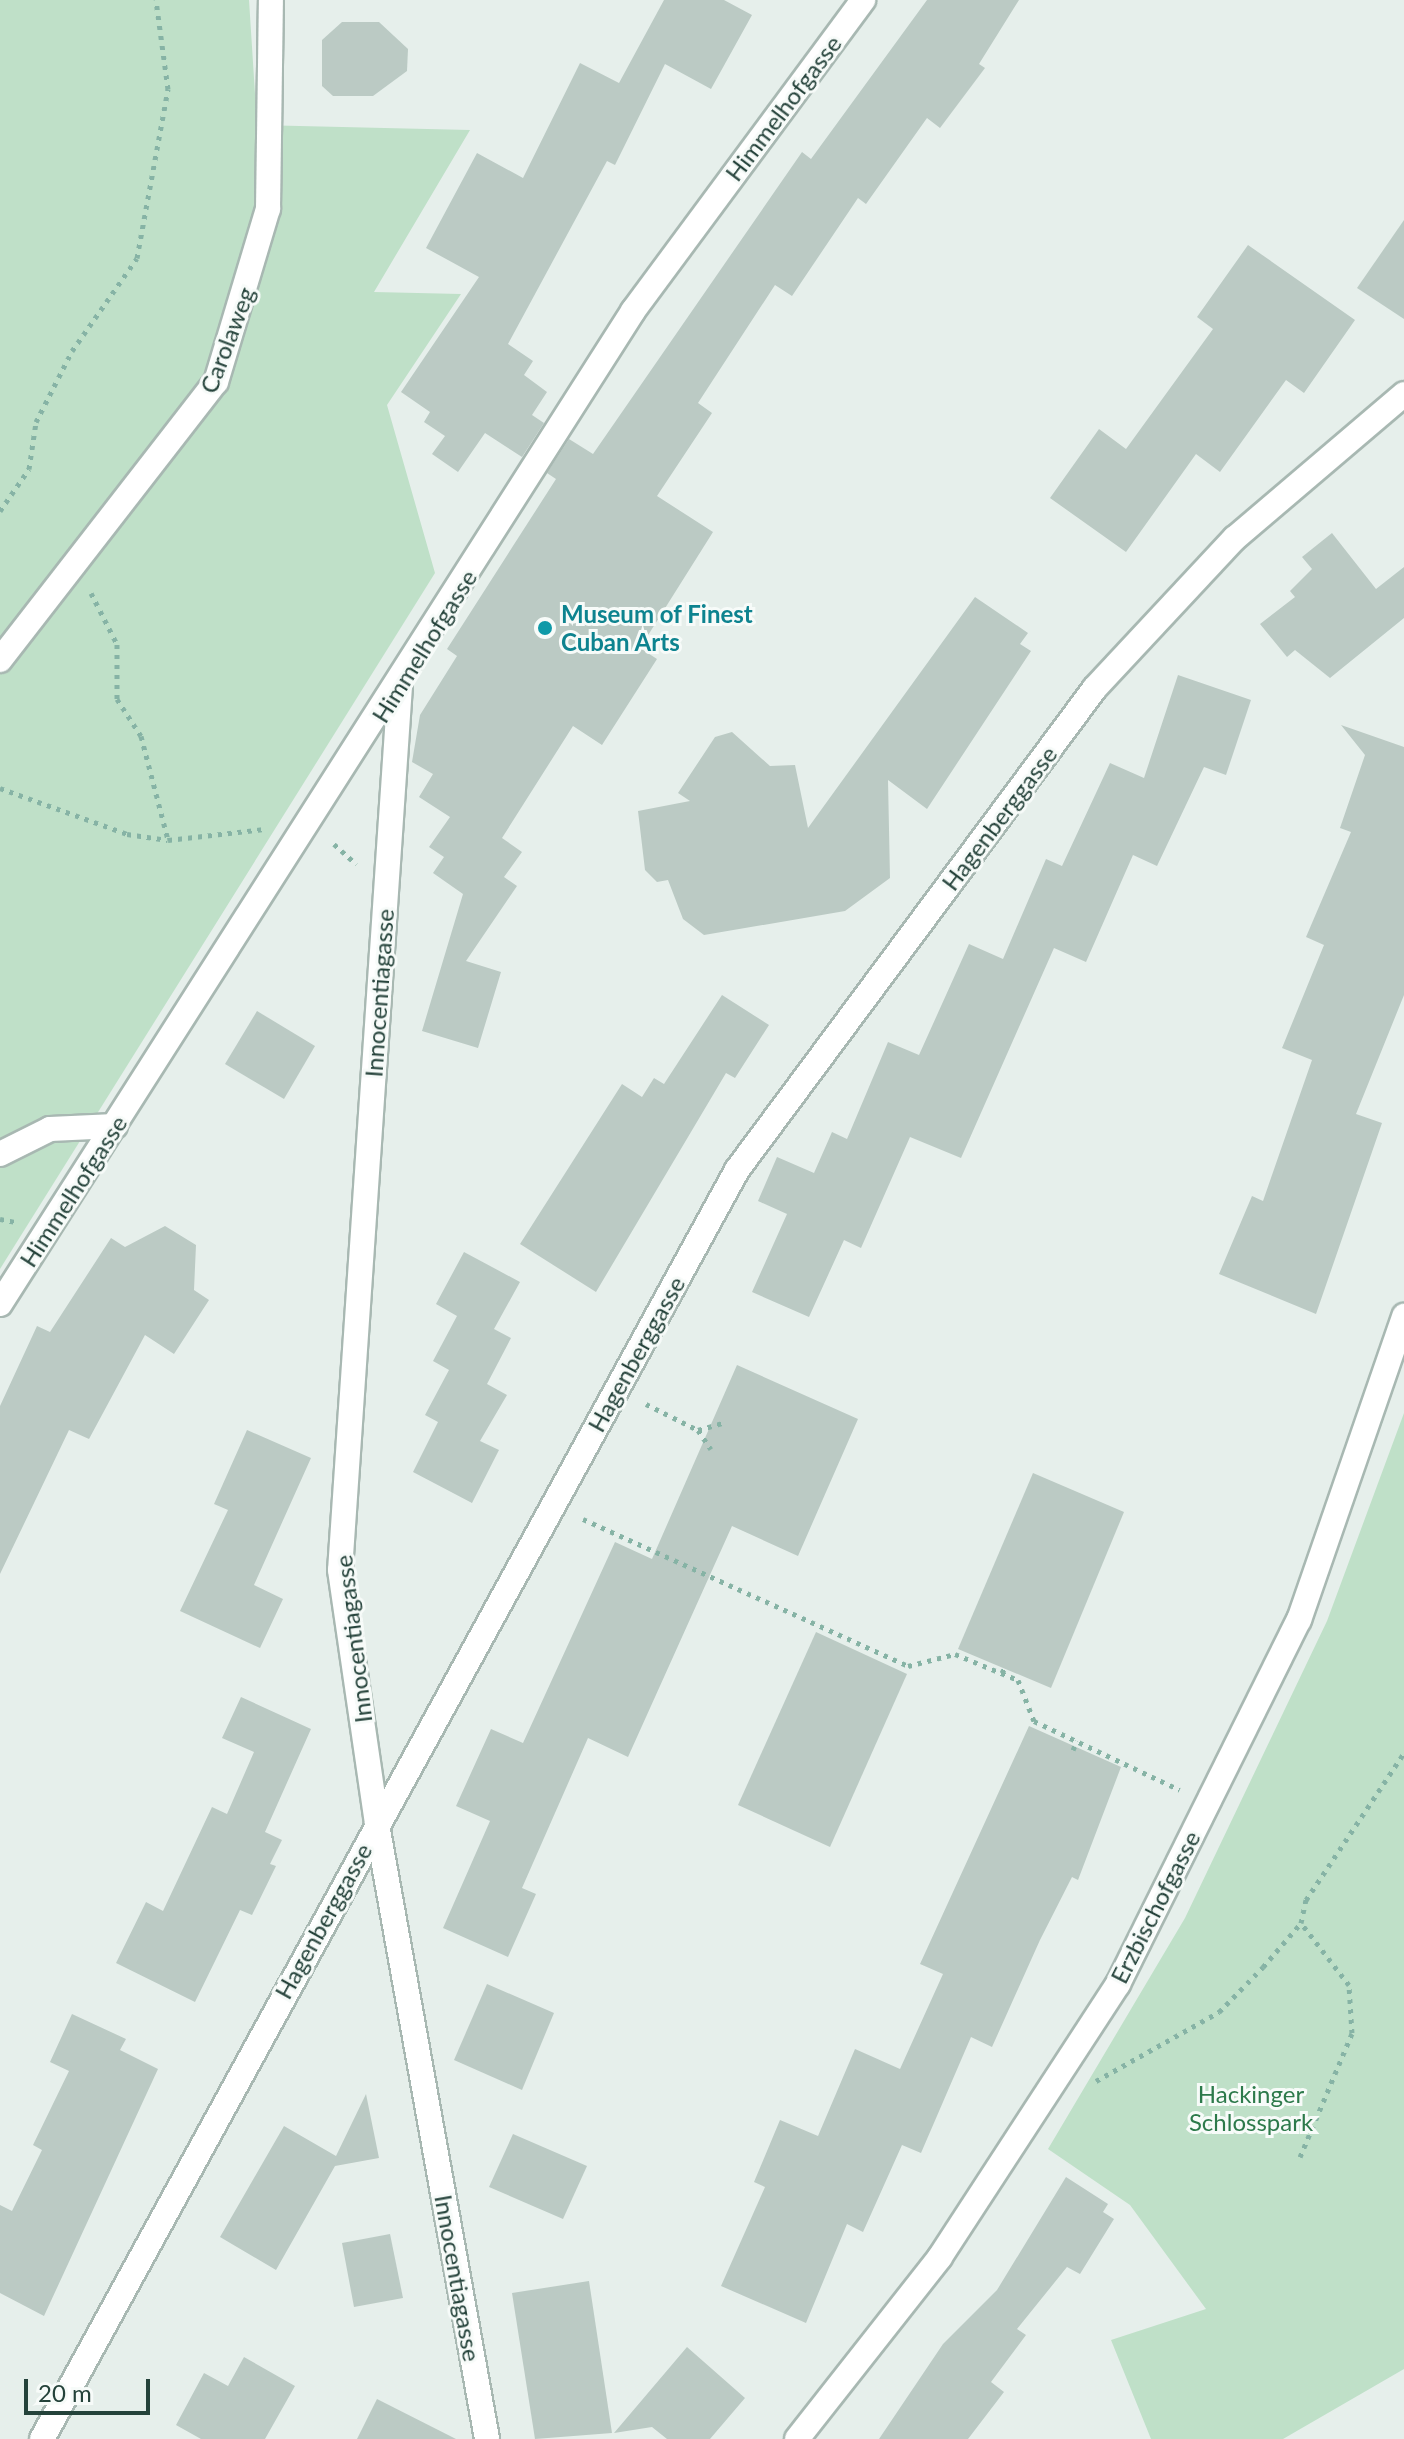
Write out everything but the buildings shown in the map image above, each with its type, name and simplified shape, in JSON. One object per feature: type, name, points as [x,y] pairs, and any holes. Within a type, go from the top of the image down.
[{"type":"street","name":"Carolaweg","points":[[0,660],[188,427],[216,382],[243,308],[268,209],[271,0]]},
{"type":"street","name":"Himmelhofgasse","points":[[0,1304],[400,686],[633,311],[863,0]]},
{"type":"street","name":"Hagenberggasse","points":[[42,2439],[737,1170],[1095,688],[1235,538],[1404,394]]},
{"type":"street","name":"Innocentiagasse","points":[[400,686],[340,1570],[377,1825],[487,2439]]},
{"type":"street","points":[[0,1154],[50,1129],[115,1126]]},
{"type":"street","name":"Erzbischofgasse","points":[[797,2439],[940,2257],[1046,2103],[1118,1984],[1299,1620],[1404,1316]]},
{"type":"path","points":[[0,511],[29,469],[36,422],[72,351],[137,258],[168,89],[156,0]]},
{"type":"path","points":[[68,575],[88,586],[117,644],[117,699],[141,736],[168,840]]},
{"type":"path","points":[[0,788],[127,834],[168,840],[311,823],[386,891]]},
{"type":"path","points":[[616,1389],[698,1430],[711,1449]]},
{"type":"path","points":[[698,1430],[722,1423]]},
{"type":"path","points":[[619,1536],[908,1666],[955,1654],[1018,1680],[1034,1721],[1208,1803]]},
{"type":"path","points":[[662,1567],[665,1558]]},
{"type":"path","points":[[860,1656],[865,1647]]},
{"type":"path","points":[[1002,1673],[1006,1665]]},
{"type":"path","points":[[1073,1750],[1077,1741]]},
{"type":"path","points":[[1046,2103],[1219,2012],[1301,1923],[1306,1900],[1404,1753]]},
{"type":"path","points":[[1300,2157],[1352,2033],[1349,1985],[1301,1923]]},
{"type":"green space","points":[[0,0],[249,0],[257,125],[470,130],[374,292],[461,294],[387,405],[435,573],[0,1269]]},
{"type":"green space","name":"Hackinger Schlosspark","points":[[1404,1413],[1404,2369],[1283,2439],[1151,2439],[1111,2340],[1206,2309],[1130,2205],[1048,2149],[1185,1918],[1327,1621]]},
{"type":"place","name":"Museum of Finest Cuban Arts","points":[[545,628]]}]
